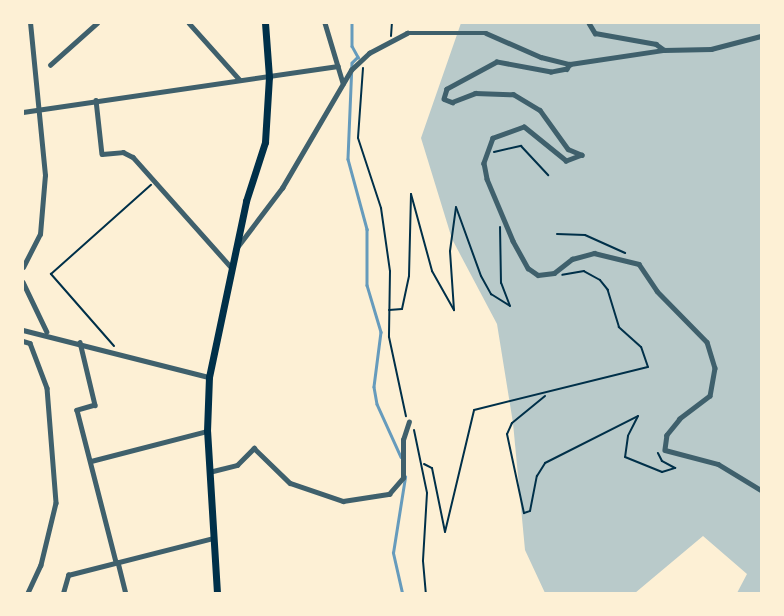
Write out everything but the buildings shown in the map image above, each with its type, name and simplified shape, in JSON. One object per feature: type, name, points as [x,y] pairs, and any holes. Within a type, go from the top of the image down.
[{"type":"highway","points":[[217,593],[207,431],[209,377],[237,247],[265,142],[269,77],[265,23]]},
{"type":"street","points":[[23,267],[40,234],[45,175],[30,23]]},
{"type":"street","points":[[50,65],[97,23]]},
{"type":"street","points":[[189,23],[241,80]]},
{"type":"street","points":[[325,23],[343,84]]},
{"type":"street","points":[[589,23],[595,33],[656,44],[664,50]]},
{"type":"street","points":[[237,247],[282,188],[343,84],[359,62],[391,40],[420,29],[486,33],[570,64],[664,50],[720,48],[761,36]]},
{"type":"street","points":[[570,64],[567,69],[551,72],[505,60],[447,89],[444,99],[453,102],[475,93],[513,94],[540,110],[568,149],[582,155],[566,161],[524,127],[493,138],[486,153],[486,179],[513,241],[528,268],[538,275],[549,275],[580,256],[629,258],[646,271],[657,291],[707,342],[715,368],[710,396],[680,419],[664,445],[672,455],[718,464],[761,490]]},
{"type":"street","points":[[23,112],[338,66]]},
{"type":"street","points":[[96,100],[102,154],[128,153],[232,268]]},
{"type":"street","points":[[23,282],[47,333]]},
{"type":"street","points":[[23,330],[47,333],[209,377]]},
{"type":"street","points":[[23,341],[30,343],[47,388],[56,503],[41,565],[28,593]]},
{"type":"street","points":[[80,342],[95,405],[77,410],[126,593]]},
{"type":"street","points":[[209,472],[237,466],[254,448],[290,483],[343,501],[389,494],[403,478],[403,440],[409,422]]},
{"type":"street","points":[[91,461],[207,431]]},
{"type":"street","points":[[63,593],[68,575],[213,538]]},
{"type":"path","points":[[391,40],[392,23]]},
{"type":"path","points":[[359,62],[364,80],[358,138],[381,208],[398,397],[418,436],[423,464],[426,593]]},
{"type":"path","points":[[486,153],[521,146],[548,175]]},
{"type":"path","points":[[117,352],[51,274],[154,182]]},
{"type":"path","points":[[389,310],[402,309],[410,276],[411,194],[432,271],[454,310],[450,251],[456,207],[481,276],[491,294],[510,306],[501,283],[500,224]]},
{"type":"path","points":[[557,234],[605,241],[629,258]]},
{"type":"path","points":[[423,464],[432,468],[444,532],[474,410],[487,404],[546,395],[644,370],[649,363],[641,347],[619,327],[608,290],[600,279],[584,271],[549,275]]},
{"type":"path","points":[[546,395],[512,423],[507,434],[524,513],[530,511],[537,476],[545,463],[638,416],[625,447],[625,457],[662,472],[675,468],[659,456],[664,445]]},
{"type":"shaded area","points":[[461,23],[761,23],[761,593],[737,593],[747,574],[703,536],[635,593],[545,593],[525,550],[513,423],[497,324],[452,239],[421,138]]},
{"type":"waterway","points":[[352,23],[352,46],[358,57],[352,63],[348,159],[367,229],[367,285],[381,332],[374,387],[377,404],[401,457]]},
{"type":"waterway","points":[[402,593],[393,553],[405,477]]}]
